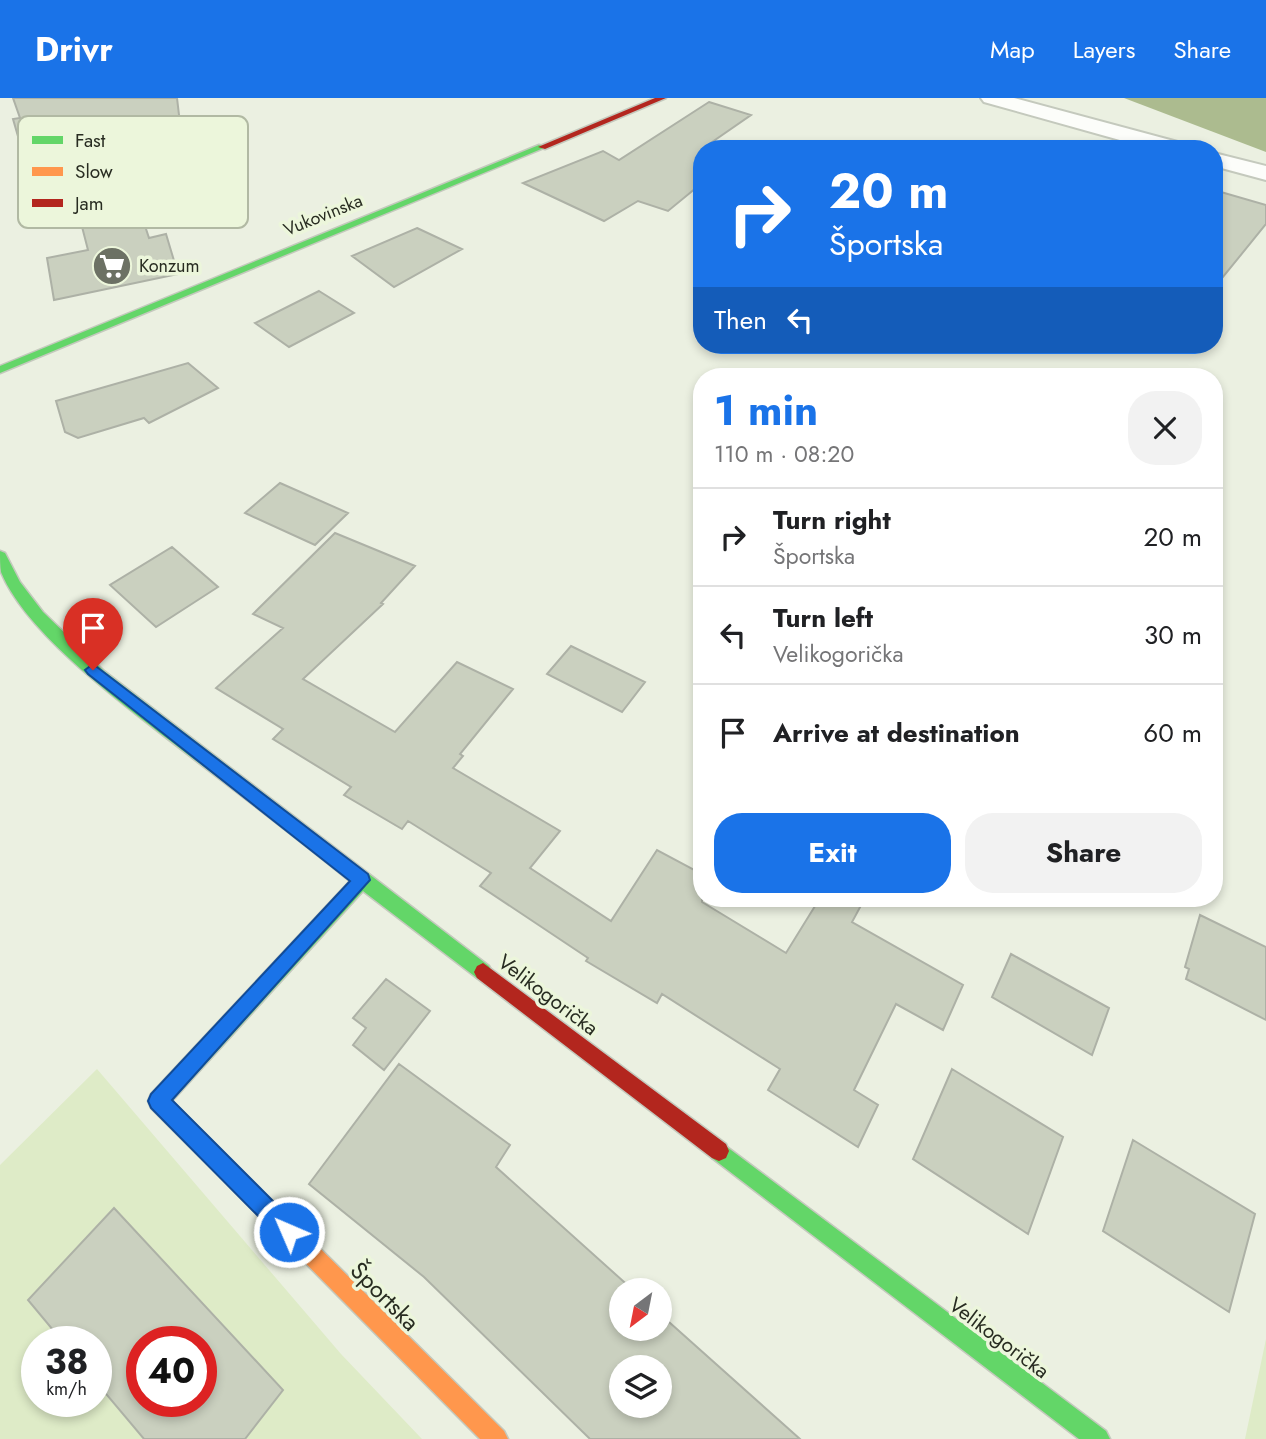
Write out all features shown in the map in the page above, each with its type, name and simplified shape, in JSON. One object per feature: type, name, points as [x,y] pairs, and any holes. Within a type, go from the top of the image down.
[{"type":"main road","name":"Vukovinska","points":[[0,370],[662,98]]},
{"type":"main road","name":"Velikogorička","points":[[0,556],[5,570],[25,601],[93,670],[362,880],[1098,1439]]},
{"type":"main road","name":"Športska","points":[[362,880],[158,1101],[496,1439]]},
{"type":"street","points":[[991,98],[1144,140]]},
{"type":"street","points":[[1223,161],[1266,173]]},
{"type":"shaded area","points":[[1124,98],[1266,98],[1266,152]]},
{"type":"shaded area","points":[[97,1069],[341,1354],[422,1439],[0,1439],[0,1165]]},
{"type":"shaded area","points":[[1266,1339],[1266,1439],[1245,1439]]},
{"type":"building","points":[[13,98],[177,98],[179,116],[19,116]]},
{"type":"building","points":[[709,102],[751,115],[715,140],[693,140],[693,190],[668,211],[638,201],[604,221],[523,183],[603,151],[619,160]]},
{"type":"building","points":[[18,118],[18,136],[13,119]]},
{"type":"building","points":[[1223,193],[1266,205],[1266,224],[1223,277]]},
{"type":"building","points":[[82,228],[146,228],[149,238],[166,234],[178,274],[54,300],[47,258],[88,250]]},
{"type":"building","points":[[417,228],[462,249],[394,287],[352,256]]},
{"type":"building","points":[[319,291],[354,313],[289,347],[255,323]]},
{"type":"building","points":[[188,363],[218,388],[149,423],[144,418],[78,438],[65,432],[56,401]]},
{"type":"building","points":[[280,483],[348,513],[315,545],[245,513]]},
{"type":"building","points":[[335,533],[415,566],[381,603],[383,604],[303,679],[395,732],[457,662],[513,689],[460,754],[463,756],[453,768],[560,831],[530,868],[611,921],[657,850],[693,869],[693,907],[710,907],[786,953],[814,907],[860,907],[852,922],[963,985],[943,1030],[896,1004],[854,1090],[878,1105],[858,1147],[768,1090],[780,1069],[662,994],[657,1003],[586,961],[588,958],[480,886],[491,873],[408,821],[402,829],[344,795],[351,787],[273,739],[283,729],[216,688],[283,628],[253,614]]},
{"type":"building","points":[[172,547],[218,587],[156,627],[110,585]]},
{"type":"building","points":[[571,646],[645,682],[622,712],[547,674]]},
{"type":"building","points":[[1200,915],[1266,947],[1266,1020],[1186,979],[1189,969],[1185,967]]},
{"type":"building","points":[[1011,954],[1109,1008],[1092,1055],[992,997]]},
{"type":"building","points":[[386,979],[430,1011],[384,1070],[353,1045],[366,1028],[353,1018]]},
{"type":"building","points":[[399,1064],[510,1145],[496,1167],[620,1278],[609,1278],[609,1341],[672,1341],[672,1325],[800,1439],[590,1439],[424,1277],[309,1184]]},
{"type":"building","points":[[952,1069],[1063,1137],[1028,1234],[913,1159]]},
{"type":"building","points":[[1133,1140],[1255,1214],[1229,1312],[1103,1231]]},
{"type":"building","points":[[114,1208],[283,1390],[245,1439],[144,1439],[112,1401],[112,1326],[50,1326],[28,1300]]},
{"type":"traffic: fast","points":[[0,370],[542,147]]},
{"type":"traffic: fast","points":[[0,556],[15,585],[38,615],[99,675],[483,972]]},
{"type":"traffic: fast","points":[[227,1170],[158,1101],[362,880]]},
{"type":"traffic: fast","points":[[719,1151],[1098,1439]]},
{"type":"traffic: slow","points":[[227,1170],[496,1439]]},
{"type":"traffic: jam","points":[[542,147],[662,98]]},
{"type":"traffic: jam","points":[[483,972],[719,1151]]},
{"type":"place","name":"Konzum","points":[[112,266]]},
{"type":"route","points":[[93,670],[362,880],[158,1101],[289,1232]]}]
